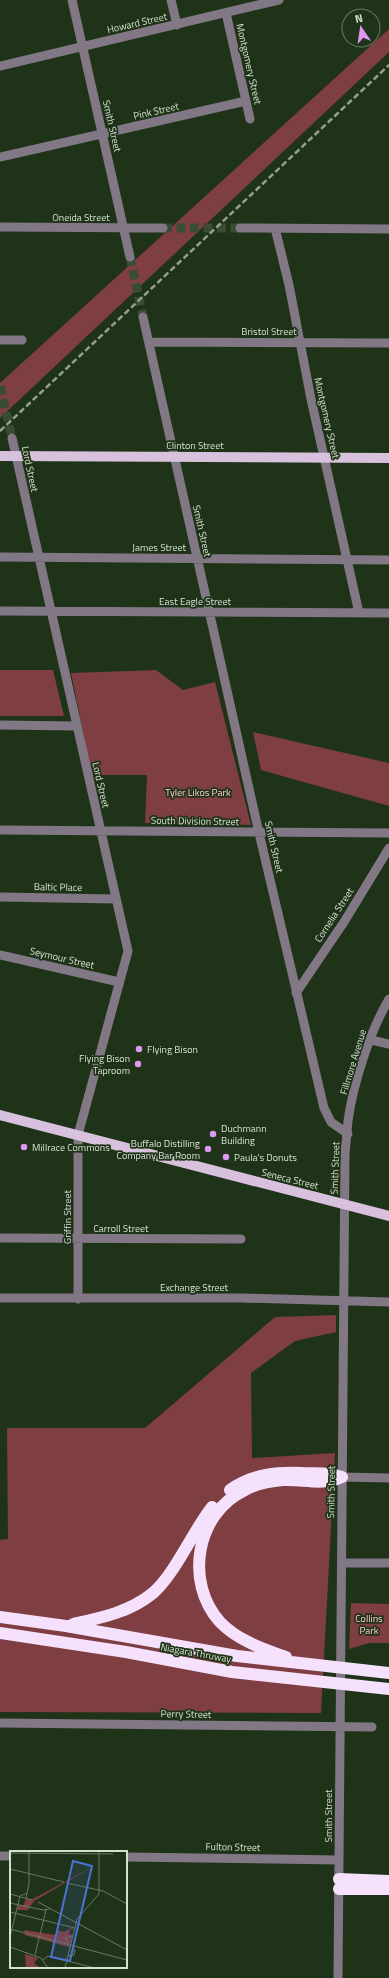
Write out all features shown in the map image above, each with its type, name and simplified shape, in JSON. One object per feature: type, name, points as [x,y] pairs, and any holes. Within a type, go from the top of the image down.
[{"type":"highway","points":[[66,1626],[122,1612],[153,1593],[164,1580],[204,1518],[215,1504],[224,1494],[244,1481],[269,1473],[331,1473],[342,1478]]},
{"type":"highway","points":[[304,1664],[266,1650],[250,1642],[233,1633],[221,1622],[212,1612],[201,1586],[198,1562],[200,1551],[203,1537],[218,1512],[225,1503],[244,1490],[282,1480],[331,1482],[342,1478]]},
{"type":"highway","name":"Niagara Thruway","points":[[0,1617],[66,1626],[237,1656],[389,1673]]},
{"type":"highway","name":"Niagara Thruway","points":[[0,1633],[55,1640],[232,1672],[371,1687],[387,1692]]},
{"type":"highway","points":[[339,1884],[389,1881]]},
{"type":"highway","points":[[339,1884],[389,1889]]},
{"type":"main road","name":"Clinton Street","points":[[0,456],[389,458]]},
{"type":"main road","name":"Seneca Street","points":[[0,1115],[389,1216]]},
{"type":"street","name":"Smith Street","points":[[72,0],[130,257]]},
{"type":"street","points":[[171,0],[177,25]]},
{"type":"street","name":"Howard Street","points":[[0,66],[279,0]]},
{"type":"street","name":"Montgomery Street","points":[[226,13],[250,119]]},
{"type":"street","name":"Pink Street","points":[[0,157],[246,101]]},
{"type":"street","name":"Oneida Street","points":[[0,227],[163,228]]},
{"type":"street","points":[[240,228],[389,229]]},
{"type":"street","name":"Montgomery Street","points":[[275,228],[289,285],[359,612]]},
{"type":"street","name":"Smith Street","points":[[143,317],[259,833],[325,1112],[331,1122],[348,1134],[345,1154],[343,1300],[338,1978]]},
{"type":"street","points":[[0,340],[22,340]]},
{"type":"street","name":"Bristol Street","points":[[149,342],[389,343]]},
{"type":"street","name":"Lord Street","points":[[12,438],[50,612],[128,951],[78,1135]]},
{"type":"street","name":"James Street","points":[[0,557],[389,560]]},
{"type":"street","name":"East Eagle Street","points":[[0,611],[389,613]]},
{"type":"street","points":[[0,725],[76,726]]},
{"type":"street","name":"South Division Street","points":[[0,830],[389,833]]},
{"type":"street","name":"Cornelia Street","points":[[296,993],[344,922],[389,848]]},
{"type":"street","name":"Baltic Place","points":[[0,898],[116,898]]},
{"type":"street","name":"Seymour Street","points":[[0,955],[119,982]]},
{"type":"street","name":"Fillmore Avenue","points":[[348,1134],[348,1121],[370,1040],[389,999]]},
{"type":"street","points":[[370,1040],[389,1044]]},
{"type":"street","name":"Griffin Street","points":[[78,1135],[78,1299]]},
{"type":"street","name":"Carroll Street","points":[[0,1238],[78,1240],[242,1239]]},
{"type":"street","name":"Exchange Street","points":[[0,1298],[242,1298],[389,1302]]},
{"type":"street","points":[[342,1478],[389,1478]]},
{"type":"street","points":[[342,1563],[389,1563]]},
{"type":"street","name":"Perry Street","points":[[0,1723],[372,1727]]},
{"type":"street","name":"Fulton Street","points":[[127,1857],[339,1860]]},
{"type":"green space","points":[[389,29],[389,52],[0,418],[0,383],[368,48],[381,48],[381,36]]},
{"type":"green space","points":[[0,670],[53,670],[64,716],[0,716]]},
{"type":"green space","name":"Tyler Likos Park","points":[[156,670],[183,690],[215,682],[251,825],[145,823],[147,775],[92,775],[71,673]]},
{"type":"green space","points":[[253,732],[389,763],[389,806],[261,770]]},
{"type":"green space","points":[[336,1315],[336,1332],[295,1341],[251,1373],[252,1458],[335,1453],[321,1713],[0,1712],[0,1540],[8,1539],[7,1428],[145,1428],[275,1317]]},
{"type":"green space","name":"Collins Park","points":[[351,1603],[389,1604],[389,1643],[369,1643],[349,1649]]},
{"type":"tunnel","points":[[163,228],[240,228]]},
{"type":"tunnel","points":[[130,257],[143,317]]},
{"type":"tunnel","points":[[0,386],[12,438]]},
{"type":"railway","points":[[0,431],[389,65]]},
{"type":"place","name":"Flying Bison","points":[[139,1049]]},
{"type":"place","name":"Flying Bison Taproom","points":[[138,1064]]},
{"type":"place","name":"Duchmann Building","points":[[213,1134]]},
{"type":"place","name":"Millrace Commons","points":[[24,1147]]},
{"type":"place","name":"Buffalo Distilling Company Bar Room","points":[[208,1149]]},
{"type":"place","name":"Paula's Donuts","points":[[226,1157]]}]
